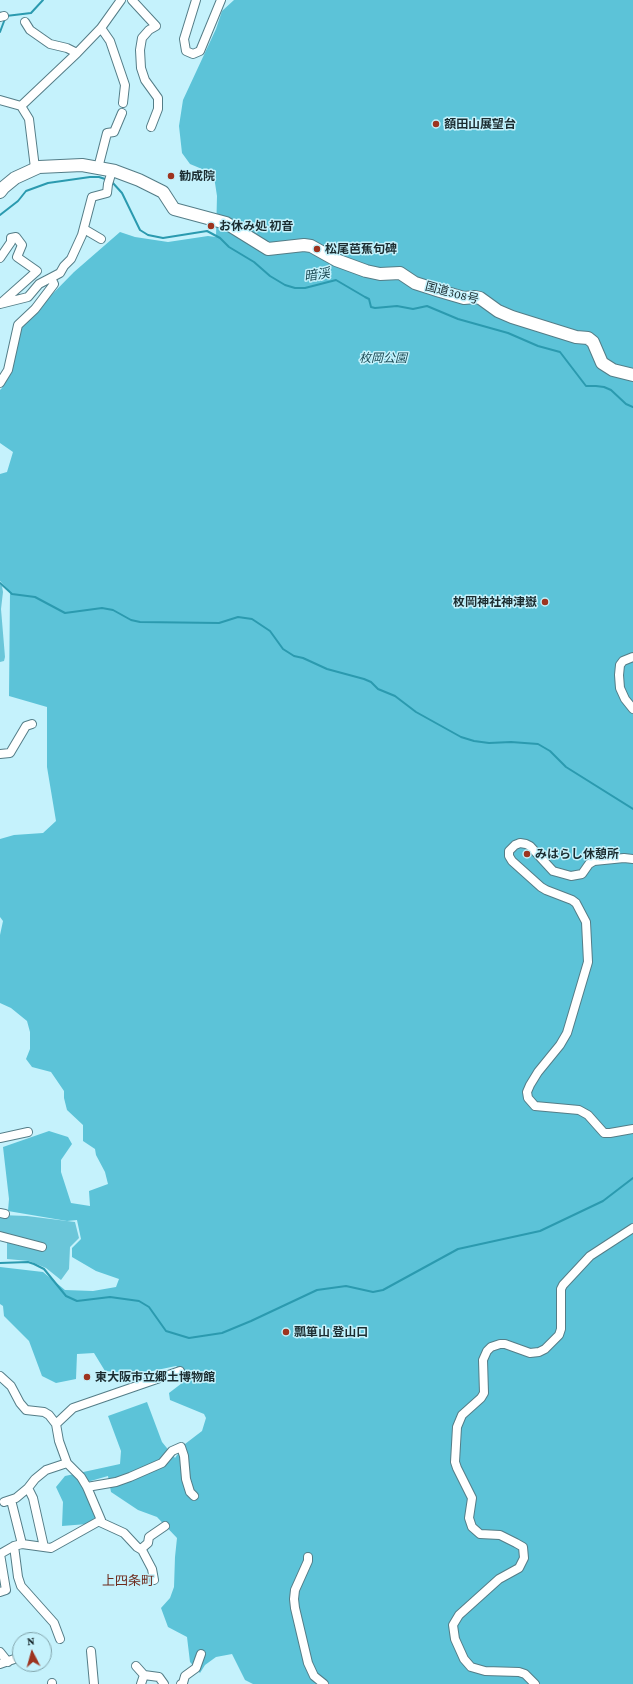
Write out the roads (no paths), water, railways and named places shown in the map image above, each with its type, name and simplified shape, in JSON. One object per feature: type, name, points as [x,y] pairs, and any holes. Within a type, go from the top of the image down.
[{"type":"highway","name":"国道308号","points":[[0,192],[15,178],[35,168],[70,165],[98,168],[110,177],[139,180],[162,192],[174,209],[226,223],[268,249],[304,245],[311,246],[336,260],[366,271],[380,274],[400,274],[415,283],[440,291],[464,298],[480,298],[498,311],[576,337],[588,338],[594,342],[602,363],[614,370],[633,374]]},
{"type":"street","points":[[21,106],[101,28],[121,0]]},
{"type":"street","points":[[132,0],[156,26],[149,30],[142,38],[140,50],[141,68],[145,80],[158,98],[158,108],[151,127]]},
{"type":"street","points":[[196,0],[184,39],[186,51],[193,54],[200,51],[221,0]]},
{"type":"street","points":[[25,22],[30,30],[50,44],[67,48],[77,53]]},
{"type":"street","points":[[101,28],[110,41],[125,85],[123,102]]},
{"type":"street","points":[[1,97],[21,106],[30,119],[32,156],[35,168]]},
{"type":"street","points":[[98,168],[107,133],[114,132],[122,113]]},
{"type":"street","points":[[0,304],[28,297],[38,284],[60,273],[71,259],[84,229],[92,198],[107,193],[110,177]]},
{"type":"street","points":[[84,229],[101,238]]},
{"type":"street","points":[[0,258],[11,242],[11,238],[16,237],[22,245],[17,257],[37,271],[0,304]]},
{"type":"street","points":[[0,383],[8,370],[18,325],[35,309],[54,284],[51,278]]},
{"type":"street","points":[[633,657],[624,661],[620,665],[618,675],[620,688],[625,699],[633,709]]},
{"type":"street","points":[[0,754],[10,753],[26,726],[32,724]]},
{"type":"street","points":[[633,859],[624,858],[594,861],[589,864],[582,874],[571,876],[553,871],[530,846],[526,844],[520,843],[509,851],[512,861],[546,890],[576,903],[586,922],[588,962],[567,1033],[560,1046],[538,1072],[530,1085],[527,1092],[528,1098],[535,1106],[579,1110],[588,1116],[604,1133],[633,1129]]},
{"type":"street","points":[[0,1138],[28,1132]]},
{"type":"street","points":[[535,1684],[525,1674],[519,1672],[485,1672],[471,1666],[464,1659],[455,1639],[453,1625],[459,1615],[499,1579],[519,1568],[524,1558],[523,1547],[516,1542],[500,1535],[480,1534],[472,1527],[469,1518],[472,1498],[457,1468],[455,1454],[459,1420],[484,1393],[483,1360],[487,1351],[491,1347],[500,1344],[505,1344],[530,1353],[539,1352],[546,1349],[559,1335],[561,1329],[561,1296],[563,1285],[590,1256],[633,1228]]},
{"type":"street","points":[[0,1236],[42,1247]]},
{"type":"street","points":[[56,1424],[72,1408],[180,1371]]},
{"type":"street","points":[[0,1376],[11,1386],[20,1403],[26,1410],[44,1412],[49,1415],[56,1424],[59,1441],[67,1462],[81,1477],[87,1487],[101,1520],[100,1522]]},
{"type":"street","points":[[87,1487],[116,1482],[130,1477],[162,1463],[172,1451],[181,1447],[184,1456],[186,1479],[190,1492],[194,1496]]},
{"type":"street","points":[[60,1639],[54,1623],[22,1586],[18,1577],[18,1545],[7,1501],[16,1498],[28,1488],[35,1478],[46,1470],[67,1462]]},
{"type":"street","points":[[28,1488],[34,1498],[44,1547]]},
{"type":"street","points":[[0,1592],[6,1590],[0,1554],[18,1545],[51,1548],[74,1534],[100,1522],[124,1533],[140,1549],[152,1569],[154,1580]]},
{"type":"street","points":[[140,1549],[148,1543],[149,1537],[165,1526]]},
{"type":"street","points":[[308,1557],[295,1590],[295,1608],[308,1663],[314,1676],[324,1684]]},
{"type":"street","points":[[91,1651],[94,1684]]},
{"type":"street","points":[[0,1652],[4,1663]]},
{"type":"street","points":[[181,1684],[183,1683],[185,1676],[196,1668],[201,1654]]},
{"type":"street","points":[[136,1666],[144,1675],[158,1677],[164,1684]]},
{"type":"street","points":[[141,1684],[144,1675]]},
{"type":"waterway","points":[[0,32],[6,16],[31,13],[43,0]]},
{"type":"waterway","name":"暗渓","points":[[0,215],[18,201],[26,191],[48,183],[90,177],[99,177],[108,180]]},
{"type":"waterway","name":"暗渓","points":[[112,182],[122,193],[140,230],[148,235],[163,238],[207,231],[220,238],[229,247],[254,262],[270,276],[285,285],[295,288],[305,288],[336,280],[369,299],[371,307],[397,306],[413,309],[427,306],[458,319],[508,333],[538,346],[560,352],[586,386],[604,387],[611,390],[626,404],[633,407]]},
{"type":"waterway","points":[[0,583],[12,594],[35,597],[65,613],[102,608],[113,610],[131,620],[140,622],[219,623],[238,617],[252,619],[270,631],[283,649],[294,656],[303,658],[327,669],[371,682],[378,689],[395,696],[416,712],[461,737],[489,743],[511,742],[538,744],[550,751],[566,767],[633,809]]},
{"type":"waterway","points":[[0,1263],[28,1262],[34,1264],[44,1269],[66,1296],[77,1301],[110,1297],[139,1301],[149,1307],[166,1331],[189,1338],[222,1333],[317,1290],[346,1286],[373,1292],[383,1290],[458,1249],[540,1231],[603,1201],[633,1178]]},
{"type":"place","name":"額田山展望台","points":[[436,124]]},
{"type":"place","name":"勧成院","points":[[171,176]]},
{"type":"place","name":"お休み処 初音","points":[[211,226]]},
{"type":"place","name":"松尾芭蕉句碑","points":[[317,249]]},
{"type":"place","name":"枚岡神社神津嶽","points":[[545,602]]},
{"type":"place","name":"みはらし休憩所","points":[[527,854]]},
{"type":"place","name":"瓢箪山 登山口","points":[[286,1332]]},
{"type":"place","name":"東大阪市立郷土博物館","points":[[87,1377]]},
{"type":"district","name":"上四条町","points":[[128,1581]]},
{"type":"park label","name":"枚岡公園","points":[[383,358]]}]
